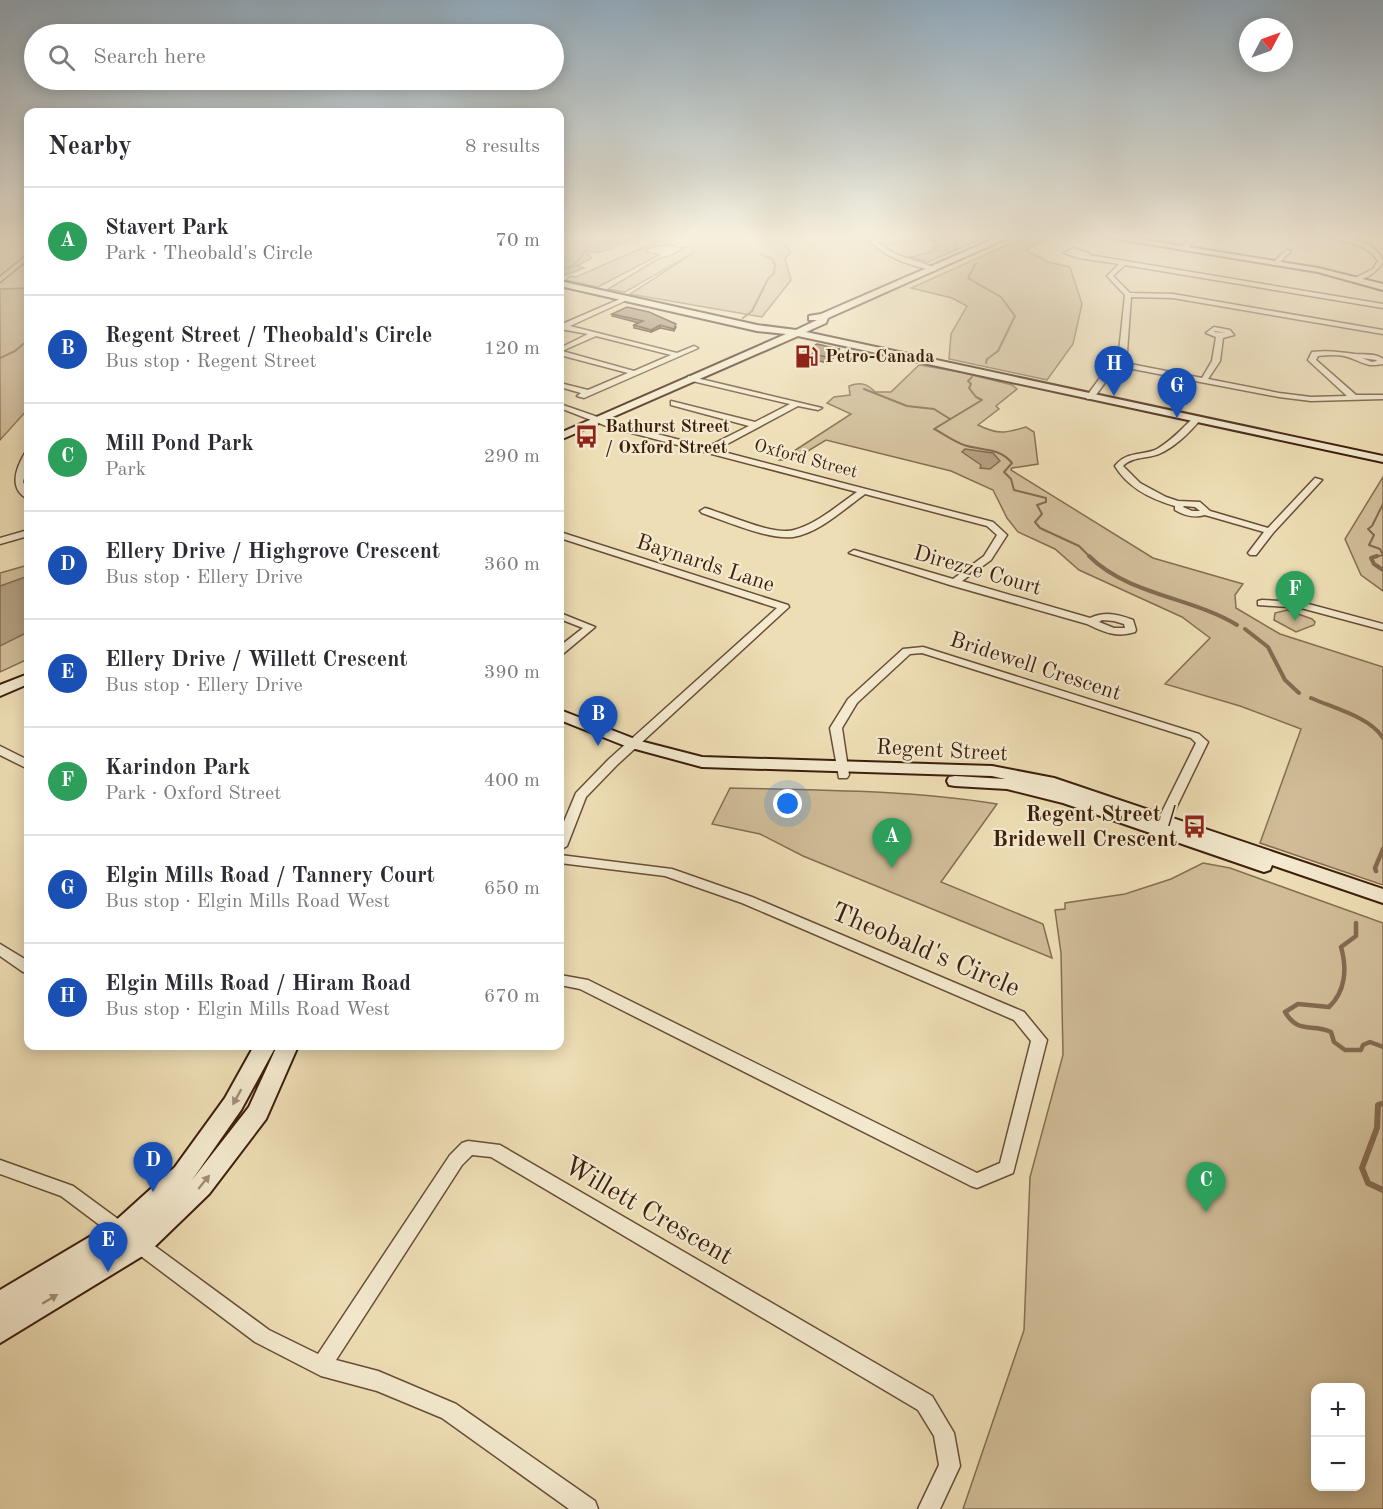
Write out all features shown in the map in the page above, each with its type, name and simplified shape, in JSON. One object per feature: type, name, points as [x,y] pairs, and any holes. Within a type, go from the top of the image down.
[{"type":"main road","points":[[658,305],[757,328],[797,333],[1383,459]]},
{"type":"main road","points":[[761,347],[761,343],[785,331],[813,318],[823,317],[850,305]]},
{"type":"main road","points":[[564,435],[761,347],[771,345],[823,321],[823,317]]},
{"type":"main road","points":[[0,691],[24,680]]},
{"type":"main road","name":"Regent Street","points":[[564,717],[629,748]]},
{"type":"main road","name":"Regent Street","points":[[564,729],[699,771],[842,771],[1007,784],[1161,825],[1383,896]]},
{"type":"main road","name":"Regent Street","points":[[1161,825],[1383,906]]},
{"type":"main road","points":[[0,1304],[131,1238],[183,1174],[233,1104],[263,1050]]},
{"type":"main road","points":[[0,1330],[201,1187],[258,1112],[285,1050]]},
{"type":"street","points":[[564,325],[614,305]]},
{"type":"street","points":[[1090,397],[1123,352],[1127,305]]},
{"type":"street","points":[[1228,305],[1383,332]]},
{"type":"street","points":[[564,327],[678,355]]},
{"type":"street","points":[[564,349],[596,334]]},
{"type":"street","points":[[1204,380],[1216,362],[1220,336]]},
{"type":"street","points":[[564,387],[585,395],[694,348]]},
{"type":"street","points":[[1354,398],[1312,360],[1315,354],[1327,351],[1358,357]]},
{"type":"street","points":[[564,352],[635,373]]},
{"type":"street","points":[[1115,363],[1311,399],[1383,398]]},
{"type":"street","points":[[691,378],[818,408]]},
{"type":"street","points":[[674,403],[756,425]]},
{"type":"street","points":[[709,450],[797,403]]},
{"type":"street","points":[[564,408],[597,420]]},
{"type":"street","points":[[564,413],[597,420]]},
{"type":"street","name":"Oxford Street","points":[[597,420],[990,524],[1002,535],[988,558],[953,583]]},
{"type":"street","points":[[1196,420],[1164,448],[1151,454],[1126,459],[1119,466],[1126,475],[1153,496],[1179,504],[1197,504],[1204,507],[1205,512],[1270,531]]},
{"type":"street","points":[[24,462],[19,470],[19,483],[24,493]]},
{"type":"street","points":[[1253,553],[1270,531],[1318,480]]},
{"type":"street","points":[[705,511],[776,533],[790,535],[803,530],[864,491]]},
{"type":"street","points":[[0,541],[24,534]]},
{"type":"street","name":"Baynards Lane","points":[[564,536],[784,607],[629,748]]},
{"type":"street","name":"Direzze Court","points":[[854,553],[1091,622]]},
{"type":"street","points":[[1262,603],[1301,605],[1383,627]]},
{"type":"street","points":[[564,617],[590,627],[564,648]]},
{"type":"street","name":"Bridewell Crescent","points":[[842,771],[836,728],[852,701],[907,651],[923,650],[1195,736],[1202,742],[1161,825]]},
{"type":"street","points":[[564,836],[580,796],[629,748]]},
{"type":"street","points":[[0,750],[24,763]]},
{"type":"street","name":"Theobald's Circle","points":[[564,860],[667,873],[747,900],[1019,1016],[1039,1040],[1007,1168],[977,1181],[583,984],[564,981]]},
{"type":"street","points":[[0,949],[24,965]]},
{"type":"street","name":"Willett Crescent","points":[[321,1366],[456,1160],[468,1149],[494,1150],[925,1403],[944,1433],[950,1466],[929,1509]]},
{"type":"street","points":[[0,1167],[68,1191],[262,1336],[321,1366],[378,1381],[448,1411],[587,1509]]},
{"type":"shaded area","points":[[0,305],[24,305],[24,413],[0,440]]},
{"type":"shaded area","points":[[696,305],[771,305],[762,317]]},
{"type":"shaded area","points":[[1082,305],[1073,344],[1047,380],[949,359],[951,334],[967,306]]},
{"type":"shaded area","points":[[919,365],[960,372],[1012,385],[1017,389],[996,406],[999,409],[978,425],[996,432],[1007,432],[1026,427],[1034,432],[1038,464],[1011,470],[1153,558],[1243,584],[1235,595],[1236,608],[1280,634],[1383,667],[1383,885],[1260,843],[1301,729],[1240,706],[1165,684],[1210,638],[1182,617],[1079,570],[1055,549],[1018,532],[1007,518],[993,490],[951,471],[826,440],[793,460],[780,460],[851,414],[827,403],[834,397],[850,395],[849,386],[863,384],[875,392],[891,392]]},
{"type":"shaded area","points":[[1383,477],[1383,591],[1361,575],[1345,539]]},
{"type":"shaded area","points":[[24,566],[24,661],[0,672],[0,573]]},
{"type":"shaded area","points":[[1287,610],[1312,619],[1315,622],[1314,625],[1296,632],[1274,620],[1275,613]]},
{"type":"shaded area","points":[[730,788],[897,793],[997,804],[941,882],[1043,924],[1052,958],[803,856],[760,834],[712,824]]},
{"type":"shaded area","points":[[1203,863],[1230,868],[1383,923],[1383,1509],[963,1509],[1024,1330],[1030,1177],[1063,1055],[1061,953],[1055,910],[1065,909],[1065,903],[1125,894],[1171,879]]},
{"type":"water","points":[[965,449],[993,453],[1000,461],[990,469],[980,468],[981,465],[962,452]]},
{"type":"water","points":[[24,577],[24,634],[0,646],[0,586]]},
{"type":"building","points":[[627,307],[649,312],[676,324],[674,329],[660,325],[651,330],[634,325],[643,321],[612,314]]},
{"type":"building","points":[[817,344],[839,349],[827,357],[803,352]]},
{"type":"waterway","points":[[743,318],[755,305]]},
{"type":"waterway","points":[[986,363],[987,359],[998,351],[1015,316],[1007,305]]},
{"type":"waterway","points":[[0,358],[15,351],[24,343]]},
{"type":"waterway","points":[[972,377],[968,381],[971,384],[969,388],[976,397],[982,400],[934,429],[956,442],[996,452],[1007,458],[1012,463],[1004,472],[1011,479],[1014,490],[1046,498],[1046,502],[1037,505],[1042,514],[1035,522],[1040,528],[1079,546],[1089,556]]},
{"type":"waterway","points":[[864,389],[907,406],[934,409],[950,419]]},
{"type":"waterway","points":[[1371,558],[1383,555],[1380,549],[1369,545],[1374,535],[1368,529],[1372,526],[1383,504]]},
{"type":"waterway","points":[[1089,556],[1105,569],[1141,588],[1200,608],[1237,625]]},
{"type":"waterway","points":[[1371,558],[1377,556]]},
{"type":"waterway","points":[[1371,558],[1374,564],[1383,570]]},
{"type":"waterway","points":[[1245,629],[1268,647],[1285,680],[1299,693]]},
{"type":"waterway","points":[[1311,698],[1360,719],[1369,724],[1383,738]]},
{"type":"waterway","points":[[1376,871],[1375,868],[1383,849]]},
{"type":"waterway","points":[[1356,923],[1356,936],[1341,947],[1344,979],[1335,1001],[1329,1007],[1298,1004],[1285,1012],[1295,1024],[1331,1032],[1334,1042],[1345,1050],[1361,1050],[1363,1045],[1370,1042],[1383,1047]]},
{"type":"waterway","points":[[1378,1105],[1383,1103]]},
{"type":"waterway","points":[[1378,1105],[1377,1128],[1362,1168],[1368,1183],[1383,1190]]},
{"type":"place","name":"Petro-Canada","points":[[807,356]]},
{"type":"place","name":"Elgin Mills Road / Hiram Road","points":[[1114,396]]},
{"type":"place","name":"Elgin Mills Road / Tannery Court","points":[[1177,418]]},
{"type":"place","name":"Bathurst Street / Oxford Street","points":[[587,436]]},
{"type":"place","name":"Karindon Park","points":[[1295,621]]},
{"type":"place","name":"Regent Street / Theobald's Circle","points":[[598,746]]},
{"type":"place","name":"Regent Street / Bridewell Crescent","points":[[1195,826]]},
{"type":"place","name":"Stavert Park","points":[[892,868]]},
{"type":"place","name":"Ellery Drive / Highgrove Crescent","points":[[153,1192]]},
{"type":"place","name":"Mill Pond Park","points":[[1206,1212]]},
{"type":"place","name":"Ellery Drive / Willett Crescent","points":[[108,1272]]}]
